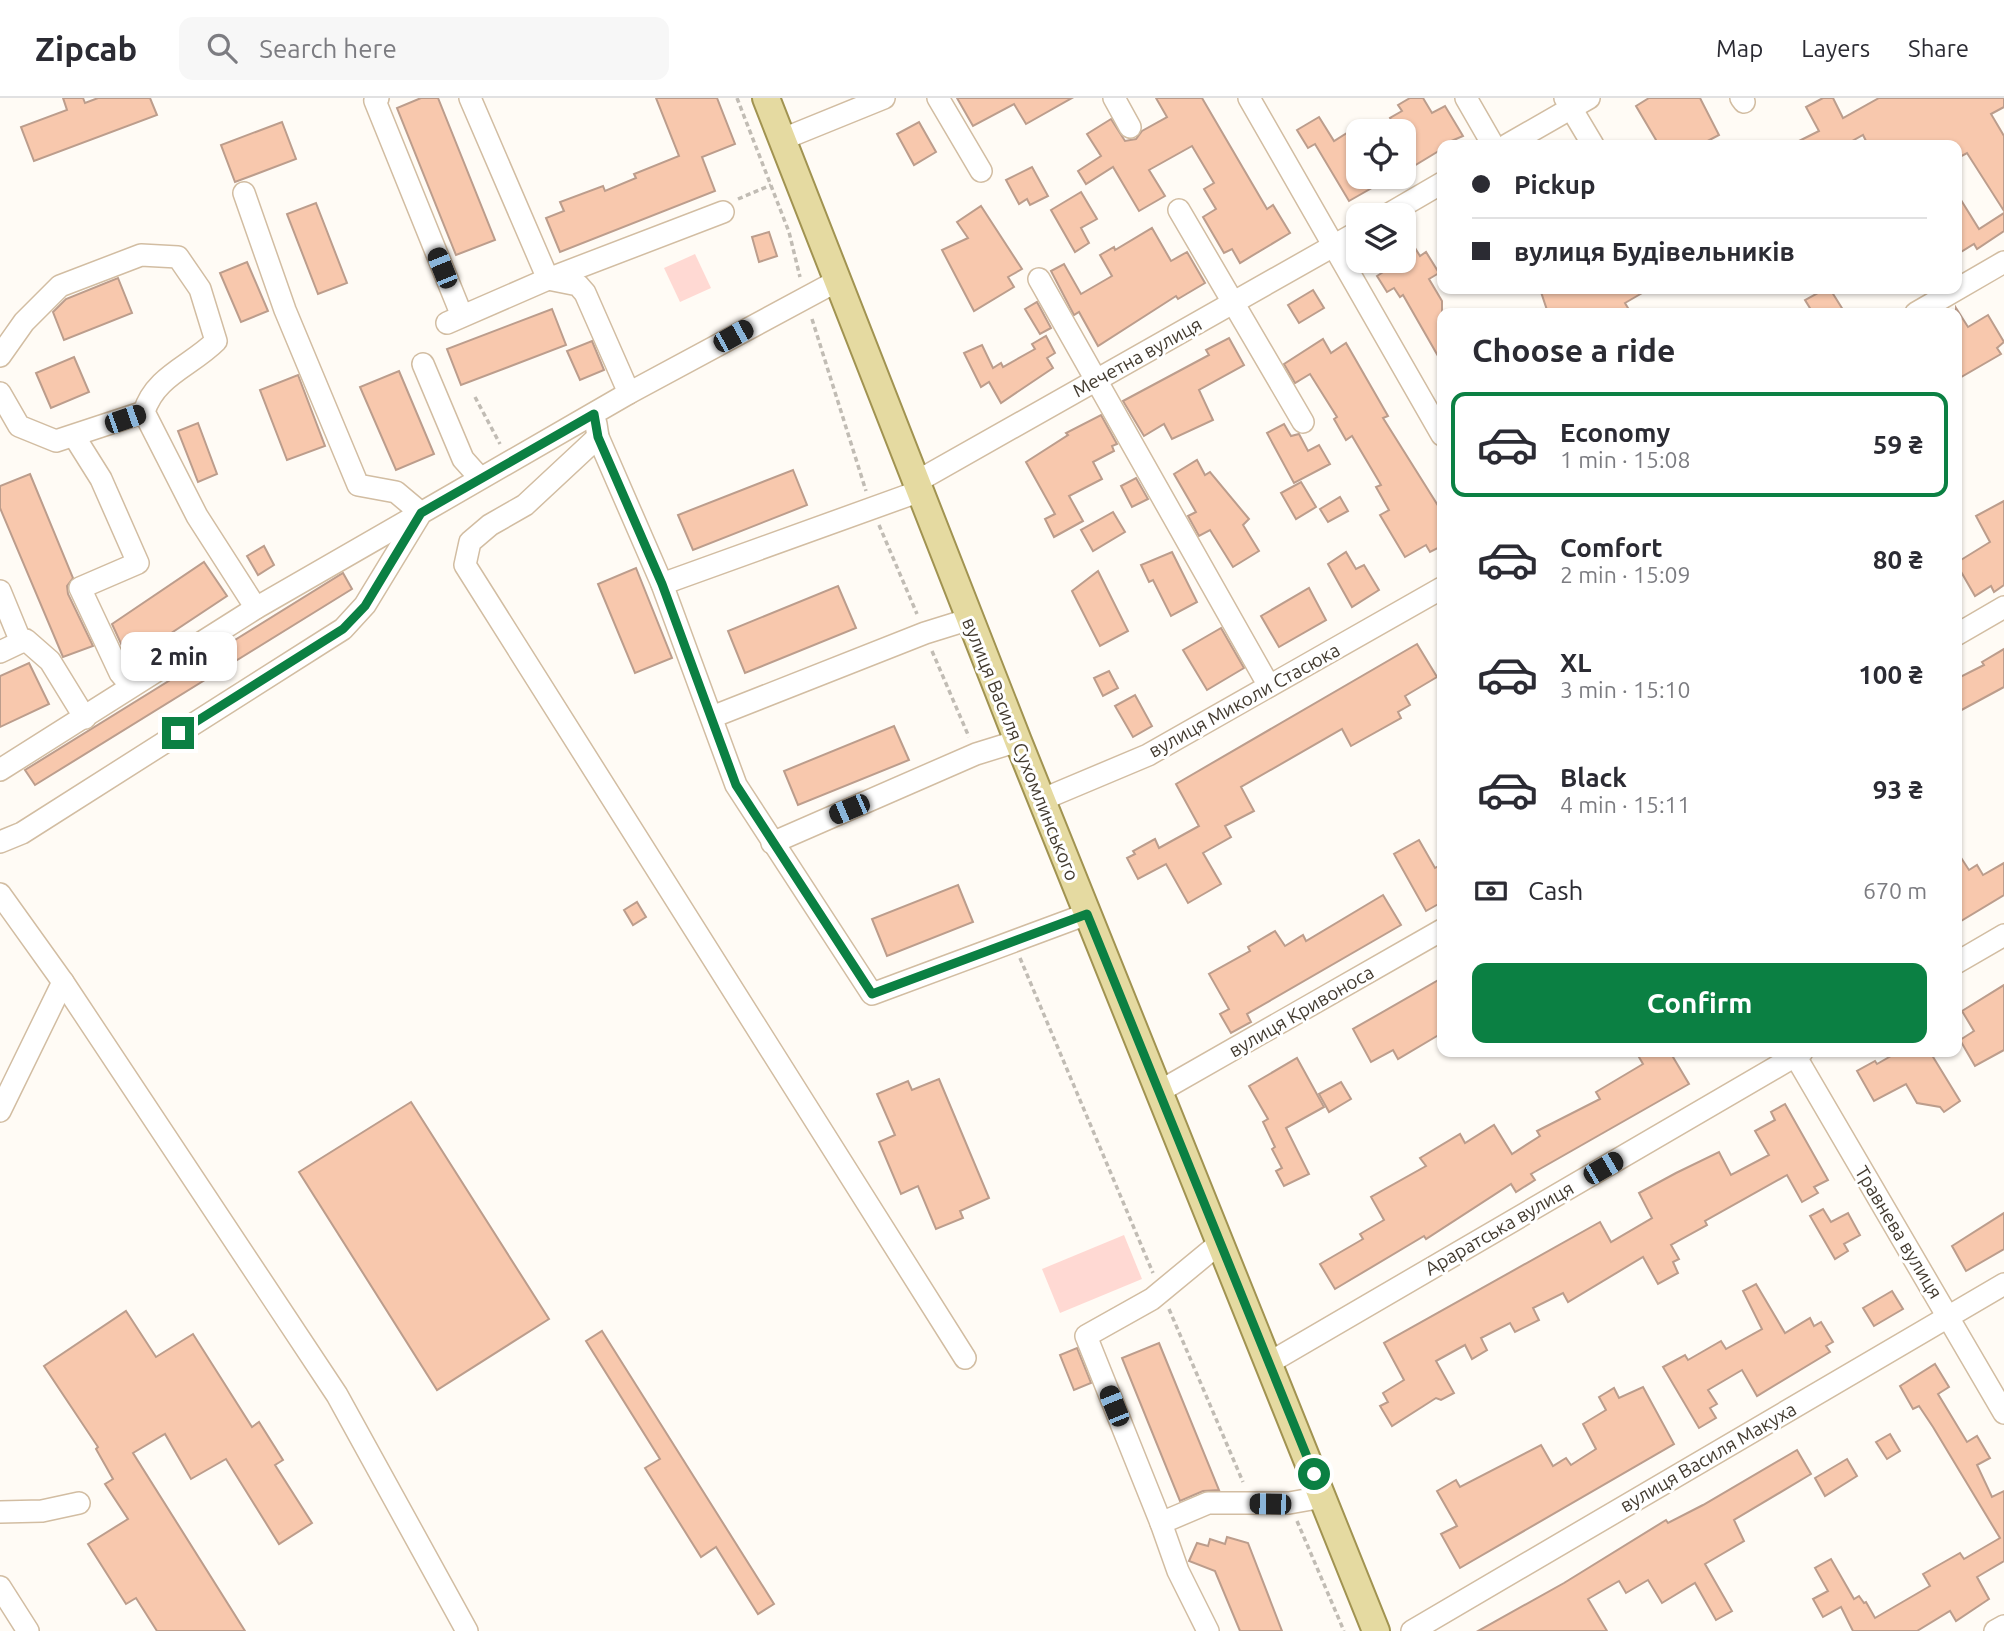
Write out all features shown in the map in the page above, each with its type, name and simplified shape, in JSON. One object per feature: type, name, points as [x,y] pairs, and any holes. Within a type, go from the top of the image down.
[{"type":"main road","name":"вулиця Василя Сухомлинського","points":[[766,98],[1017,741],[1376,1631]]},
{"type":"street","points":[[378,98],[375,101],[454,319],[730,206]]},
{"type":"street","points":[[783,139],[884,98]]},
{"type":"street","points":[[938,98],[981,171]]},
{"type":"street","points":[[1114,98],[1130,127]]},
{"type":"street","points":[[1249,98],[1437,426]]},
{"type":"street","points":[[1466,98],[1490,140]]},
{"type":"street","points":[[475,99],[548,279]]},
{"type":"street","points":[[1515,140],[1575,101],[1591,140]]},
{"type":"street","points":[[1408,203],[1437,186]]},
{"type":"street","points":[[244,193],[285,310],[358,485],[396,492],[421,513]]},
{"type":"street","points":[[1179,210],[1303,422]]},
{"type":"street","name":"Мечетна вулиця","points":[[662,584],[918,487],[1096,380],[1346,239]]},
{"type":"street","points":[[0,356],[24,322],[60,286],[141,255],[178,257],[200,289],[216,341],[200,357],[170,374],[149,394],[144,412],[197,516],[256,608]]},
{"type":"street","points":[[1962,286],[2004,262]]},
{"type":"street","points":[[548,279],[578,285],[585,293],[629,393]]},
{"type":"street","points":[[1039,279],[1269,686]]},
{"type":"street","points":[[0,770],[256,608],[629,393],[838,281]]},
{"type":"street","points":[[1925,308],[1949,294]]},
{"type":"street","points":[[423,364],[463,459],[480,478]]},
{"type":"street","points":[[0,393],[19,426],[56,441],[144,412]]},
{"type":"street","points":[[594,414],[598,437],[662,584],[736,785],[872,994],[1087,914]]},
{"type":"street","points":[[74,436],[101,479],[138,563],[80,588],[120,673],[131,686]]},
{"type":"street","points":[[598,437],[525,505],[489,525],[470,542],[464,565],[965,1358]]},
{"type":"street","points":[[0,842],[22,833],[343,629],[365,606],[421,513]]},
{"type":"street","points":[[0,591],[22,642]]},
{"type":"street","name":"вулиця Миколи Стасюка","points":[[1041,800],[1148,755],[1437,591]]},
{"type":"street","points":[[1962,632],[2004,607]]},
{"type":"street","points":[[712,717],[925,633],[970,619]]},
{"type":"street","points":[[0,652],[26,640],[50,661],[85,718]]},
{"type":"street","points":[[772,843],[976,754],[1017,741]]},
{"type":"street","points":[[0,894],[62,982],[337,1395],[467,1631]]},
{"type":"street","name":"вулиця Кривоноса","points":[[1160,1091],[1437,933]]},
{"type":"street","points":[[1962,960],[2004,935]]},
{"type":"street","points":[[0,1111],[62,982]]},
{"type":"street","name":"Араратська вулиця","points":[[1269,1363],[1790,1057]]},
{"type":"street","name":"Травнева вулиця","points":[[1799,1057],[2004,1413]]},
{"type":"street","points":[[1208,1631],[1178,1571],[1086,1336],[1161,1291],[1221,1242]]},
{"type":"street","name":"вулиця Василя Макуха","points":[[1412,1631],[2004,1284]]},
{"type":"street","points":[[1161,1523],[1208,1503],[1289,1503],[1322,1497]]},
{"type":"street","points":[[0,1512],[41,1511],[79,1503]]},
{"type":"street","points":[[0,1587],[28,1631]]},
{"type":"street","points":[[1995,1631],[2004,1626]]},
{"type":"path","points":[[737,98],[789,232],[805,297],[871,507],[976,754]]},
{"type":"path","points":[[730,206],[750,191],[771,186]]},
{"type":"path","points":[[475,397],[509,461]]},
{"type":"path","points":[[1013,942],[1252,1504]]},
{"type":"path","points":[[1289,1503],[1344,1631]]},
{"type":"shaded area","points":[[695,254],[711,288],[680,302],[664,268]]},
{"type":"shaded area","points":[[1124,1235],[1142,1279],[1060,1313],[1042,1269]]},
{"type":"building","points":[[63,98],[83,98],[85,103],[98,98],[150,98],[157,115],[34,161],[21,127],[67,110]]},
{"type":"building","points":[[421,98],[438,98],[495,240],[456,255],[397,108]]},
{"type":"building","points":[[656,98],[717,98],[735,144],[702,157],[715,191],[560,252],[546,218],[564,211],[560,202],[603,186],[605,191],[636,178],[634,174],[679,156]]},
{"type":"building","points":[[957,98],[1072,98],[1026,124],[1014,104],[973,126]]},
{"type":"building","points":[[1156,98],[1202,98],[1267,209],[1273,205],[1290,233],[1240,263],[1232,249],[1224,253],[1203,217],[1216,209],[1204,189],[1214,183],[1192,146],[1149,170],[1165,196],[1139,211],[1113,167],[1086,184],[1078,171],[1101,156],[1087,134],[1111,119],[1125,141],[1136,139],[1142,131],[1167,117]]},
{"type":"building","points":[[1410,98],[1423,98],[1432,113],[1445,106],[1463,136],[1454,140],[1437,140],[1437,152],[1416,165],[1416,119],[1390,118],[1402,111],[1398,105]]},
{"type":"building","points":[[1649,98],[1700,98],[1719,135],[1710,140],[1656,140],[1636,106]]},
{"type":"building","points":[[1823,98],[1833,98],[1843,118],[1879,98],[2004,98],[2004,107],[1991,114],[2004,136],[2004,211],[1967,153],[1962,156],[1962,140],[1866,140],[1863,135],[1854,140],[1801,140],[1819,131],[1806,107]]},
{"type":"building","points":[[1319,117],[1334,141],[1346,134],[1346,189],[1370,189],[1349,201],[1315,144],[1308,148],[1297,130]]},
{"type":"building","points":[[282,122],[296,159],[235,182],[221,145]]},
{"type":"building","points":[[919,122],[936,152],[914,165],[897,134]]},
{"type":"building","points":[[1032,167],[1048,196],[1030,205],[1027,199],[1019,204],[1006,180]]},
{"type":"building","points":[[1081,192],[1097,219],[1081,228],[1089,243],[1075,252],[1051,210]]},
{"type":"building","points":[[1962,202],[1979,229],[2004,213],[2004,231],[1977,249],[1974,244],[1962,251]]},
{"type":"building","points":[[316,203],[347,283],[318,294],[287,214]]},
{"type":"building","points":[[981,206],[1022,269],[1008,277],[1014,287],[974,311],[942,250],[968,238],[957,222]]},
{"type":"building","points":[[1152,228],[1171,261],[1187,252],[1205,283],[1178,299],[1176,296],[1098,346],[1079,312],[1074,315],[1051,271],[1064,264],[1081,294],[1112,276],[1100,255],[1114,247],[1115,250]]},
{"type":"building","points":[[769,232],[777,256],[759,262],[752,237]]},
{"type":"building","points":[[1416,250],[1420,256],[1426,252],[1437,270],[1437,274],[1429,279],[1442,301],[1442,308],[1437,308],[1437,354],[1403,295],[1400,297],[1394,288],[1387,292],[1377,276],[1382,273],[1416,273]]},
{"type":"building","points":[[247,262],[268,311],[241,322],[220,273]]},
{"type":"building","points":[[118,278],[132,313],[64,340],[53,312],[66,299]]},
{"type":"building","points":[[1313,290],[1324,308],[1299,323],[1288,305]]},
{"type":"building","points":[[1542,294],[1640,294],[1625,303],[1628,308],[1546,308]]},
{"type":"building","points":[[1816,294],[1833,294],[1842,308],[1810,308],[1805,300]]},
{"type":"building","points":[[1037,302],[1051,328],[1040,334],[1025,309]]},
{"type":"building","points":[[552,309],[566,345],[461,385],[447,349]]},
{"type":"building","points":[[1988,315],[2004,342],[1997,348],[2001,354],[1962,377],[1962,318],[1968,327]]},
{"type":"building","points":[[1046,336],[1055,353],[1047,358],[1053,368],[1001,403],[989,382],[981,387],[964,353],[982,345],[993,368],[1001,363],[1003,367],[1035,349],[1032,344]]},
{"type":"building","points":[[1229,338],[1244,365],[1199,390],[1213,420],[1172,439],[1164,424],[1144,436],[1123,401],[1209,355],[1206,350]]},
{"type":"building","points":[[1323,339],[1331,353],[1346,343],[1388,416],[1383,418],[1437,504],[1437,548],[1430,552],[1426,545],[1405,557],[1380,515],[1389,510],[1376,487],[1381,485],[1352,436],[1346,440],[1334,419],[1337,417],[1310,374],[1295,383],[1284,364]]},
{"type":"building","points":[[592,341],[604,370],[580,380],[567,351]]},
{"type":"building","points":[[74,357],[89,392],[51,408],[36,373]]},
{"type":"building","points":[[399,371],[434,454],[396,470],[360,387]]},
{"type":"building","points":[[298,375],[325,446],[287,460],[260,390]]},
{"type":"building","points":[[1101,415],[1117,444],[1112,446],[1114,451],[1093,462],[1102,479],[1069,496],[1083,521],[1054,537],[1045,519],[1055,514],[1026,462],[1068,435],[1066,433]]},
{"type":"building","points":[[198,423],[217,474],[198,482],[178,431]]},
{"type":"building","points":[[1284,424],[1291,436],[1299,434],[1308,451],[1319,445],[1330,464],[1294,483],[1267,433]]},
{"type":"building","points":[[1197,460],[1205,475],[1210,472],[1249,519],[1243,525],[1259,551],[1233,567],[1210,530],[1199,536],[1188,516],[1196,512],[1174,474]]},
{"type":"building","points":[[793,470],[807,505],[693,550],[678,515]]},
{"type":"building","points":[[30,474],[73,578],[67,586],[68,594],[93,646],[63,657],[0,508],[0,486]]},
{"type":"building","points":[[1136,478],[1148,499],[1132,507],[1121,486]]},
{"type":"building","points":[[1301,482],[1316,507],[1296,519],[1281,493]]},
{"type":"building","points":[[1340,497],[1348,511],[1328,522],[1320,509]]},
{"type":"building","points":[[2004,501],[2004,585],[1994,592],[1991,586],[1975,596],[1962,573],[1962,559],[1990,542],[1976,516]]},
{"type":"building","points":[[1113,512],[1125,532],[1093,551],[1081,530]]},
{"type":"building","points":[[264,546],[274,565],[258,575],[247,556]]},
{"type":"building","points":[[1172,552],[1197,602],[1171,616],[1153,580],[1149,582],[1141,565]]},
{"type":"building","points":[[1346,552],[1356,569],[1364,565],[1379,590],[1352,607],[1328,564]]},
{"type":"building","points":[[204,562],[227,596],[129,661],[112,624]]},
{"type":"building","points":[[636,568],[672,658],[635,673],[598,584]]},
{"type":"building","points":[[1098,571],[1128,631],[1100,646],[1072,591]]},
{"type":"building","points":[[343,573],[352,589],[35,785],[25,770]]},
{"type":"building","points":[[838,586],[856,628],[745,673],[728,631]]},
{"type":"building","points":[[1309,588],[1326,620],[1279,647],[1261,616]]},
{"type":"building","points":[[1221,628],[1244,668],[1207,690],[1183,650]]},
{"type":"building","points":[[1417,644],[1437,677],[1405,696],[1410,705],[1398,712],[1401,718],[1351,746],[1342,729],[1241,787],[1254,811],[1225,826],[1231,837],[1203,853],[1221,884],[1188,903],[1166,864],[1138,879],[1127,858],[1135,854],[1133,851],[1155,839],[1159,848],[1199,826],[1176,784]]},
{"type":"building","points":[[2004,649],[2004,687],[1962,710],[1962,676],[1984,665],[1982,662]]},
{"type":"building","points":[[29,663],[49,704],[0,727],[0,676]]},
{"type":"building","points":[[1109,671],[1118,688],[1103,696],[1094,678]]},
{"type":"building","points":[[1135,695],[1152,726],[1133,737],[1115,706]]},
{"type":"building","points":[[894,726],[909,760],[798,805],[784,771]]},
{"type":"building","points":[[1419,840],[1435,868],[1437,867],[1437,905],[1426,911],[1394,854]]},
{"type":"building","points":[[1962,859],[1969,870],[1977,865],[1983,875],[2004,863],[2004,895],[1962,920]]},
{"type":"building","points":[[958,885],[973,922],[887,956],[872,919]]},
{"type":"building","points":[[1383,895],[1401,925],[1247,1014],[1251,1022],[1231,1033],[1220,1014],[1229,1009],[1209,974],[1250,951],[1248,947],[1275,931],[1285,946],[1303,935],[1306,941]]},
{"type":"building","points":[[637,902],[646,917],[633,925],[624,910]]},
{"type":"building","points":[[1437,981],[1437,1036],[1398,1059],[1393,1050],[1371,1062],[1353,1029]]},
{"type":"building","points":[[2004,985],[2004,1050],[1975,1066],[1962,1043],[1962,1039],[1974,1031],[1962,1011]]},
{"type":"building","points":[[1639,1057],[1673,1057],[1689,1084],[1531,1174],[1535,1180],[1516,1192],[1511,1184],[1426,1239],[1424,1236],[1335,1289],[1320,1264],[1363,1239],[1360,1234],[1384,1220],[1371,1197],[1426,1166],[1420,1158],[1460,1134],[1465,1143],[1494,1125],[1512,1154],[1540,1136],[1537,1131],[1600,1099],[1596,1092],[1643,1064]]},
{"type":"building","points":[[1889,1057],[1933,1057],[1960,1101],[1944,1112],[1940,1107],[1917,1103],[1906,1084],[1874,1101],[1857,1071],[1875,1061],[1877,1064]]},
{"type":"building","points":[[1297,1058],[1324,1107],[1286,1128],[1309,1174],[1284,1186],[1276,1171],[1282,1168],[1263,1122],[1268,1119],[1249,1086]]},
{"type":"building","points":[[939,1079],[989,1198],[960,1211],[963,1218],[936,1229],[918,1186],[901,1194],[879,1142],[895,1135],[877,1094],[908,1081],[912,1090]]},
{"type":"building","points":[[1341,1082],[1351,1099],[1329,1112],[1319,1094]]},
{"type":"building","points":[[411,1102],[549,1319],[437,1390],[299,1172]]},
{"type":"building","points":[[1785,1104],[1828,1180],[1814,1187],[1818,1193],[1802,1202],[1787,1175],[1705,1221],[1707,1225],[1671,1245],[1679,1259],[1673,1262],[1678,1273],[1658,1284],[1643,1257],[1568,1302],[1563,1293],[1533,1308],[1539,1320],[1515,1332],[1510,1323],[1481,1338],[1487,1350],[1472,1359],[1465,1345],[1436,1361],[1454,1393],[1441,1400],[1436,1398],[1392,1426],[1380,1406],[1388,1402],[1383,1393],[1404,1380],[1384,1343],[1600,1222],[1611,1242],[1652,1218],[1639,1193],[1719,1152],[1731,1175],[1769,1155],[1755,1131],[1775,1120],[1771,1112]]},
{"type":"building","points":[[1823,1209],[1831,1222],[1848,1213],[1860,1235],[1844,1244],[1848,1251],[1835,1259],[1810,1216]]},
{"type":"building","points":[[2004,1213],[2004,1249],[1966,1271],[1952,1246]]},
{"type":"building","points":[[1756,1284],[1785,1333],[1810,1318],[1814,1326],[1821,1322],[1833,1342],[1826,1346],[1830,1352],[1757,1396],[1742,1370],[1708,1390],[1717,1404],[1710,1408],[1716,1418],[1699,1428],[1663,1367],[1685,1355],[1688,1360],[1721,1341],[1726,1349],[1762,1329],[1743,1291]]},
{"type":"building","points":[[1892,1291],[1903,1309],[1874,1326],[1863,1308]]},
{"type":"building","points":[[126,1311],[156,1357],[193,1334],[252,1427],[259,1422],[283,1460],[275,1465],[312,1523],[279,1544],[226,1459],[191,1479],[165,1434],[133,1453],[245,1631],[157,1631],[136,1598],[126,1604],[88,1544],[128,1519],[105,1484],[113,1479],[96,1449],[98,1447],[44,1366]]},
{"type":"building","points":[[602,1331],[774,1604],[758,1614],[716,1547],[701,1557],[645,1468],[660,1459],[586,1341]]},
{"type":"building","points":[[1159,1343],[1219,1490],[1203,1491],[1180,1501],[1122,1358]]},
{"type":"building","points":[[1077,1348],[1091,1383],[1074,1390],[1060,1355]]},
{"type":"building","points":[[1935,1364],[1949,1387],[1938,1394],[1967,1442],[1977,1436],[1990,1458],[1977,1465],[1992,1497],[2004,1491],[2004,1561],[1977,1577],[1989,1599],[1956,1621],[1950,1611],[1917,1631],[1853,1631],[1841,1607],[1823,1617],[1813,1599],[1828,1591],[1815,1568],[1831,1559],[1854,1599],[1859,1596],[1866,1602],[1875,1618],[1930,1586],[1923,1574],[1960,1553],[1964,1559],[2000,1538],[1933,1427],[1919,1406],[1913,1409],[1900,1386]]},
{"type":"building","points":[[1643,1387],[1674,1444],[1460,1568],[1441,1534],[1457,1526],[1437,1491],[1456,1480],[1460,1487],[1541,1445],[1553,1466],[1566,1458],[1571,1465],[1596,1449],[1583,1424],[1606,1410],[1599,1397],[1614,1388],[1619,1398]]},
{"type":"building","points":[[1890,1434],[1900,1451],[1887,1459],[1876,1442]]},
{"type":"building","points":[[1797,1450],[1811,1474],[1734,1520],[1744,1541],[1705,1564],[1732,1611],[1716,1620],[1695,1583],[1662,1603],[1648,1580],[1626,1593],[1619,1581],[1588,1599],[1607,1631],[1478,1631],[1564,1583],[1666,1520],[1668,1523],[1703,1505]]},
{"type":"building","points":[[1847,1459],[1857,1476],[1825,1496],[1815,1478]]},
{"type":"building","points":[[1227,1537],[1248,1543],[1282,1631],[1240,1631],[1215,1571],[1189,1561],[1197,1543],[1208,1546],[1210,1539],[1225,1544]]},
{"type":"route","points":[[178,733],[343,629],[365,606],[421,513],[594,414],[598,437],[662,584],[736,785],[872,994],[1087,914],[1314,1474]]}]
